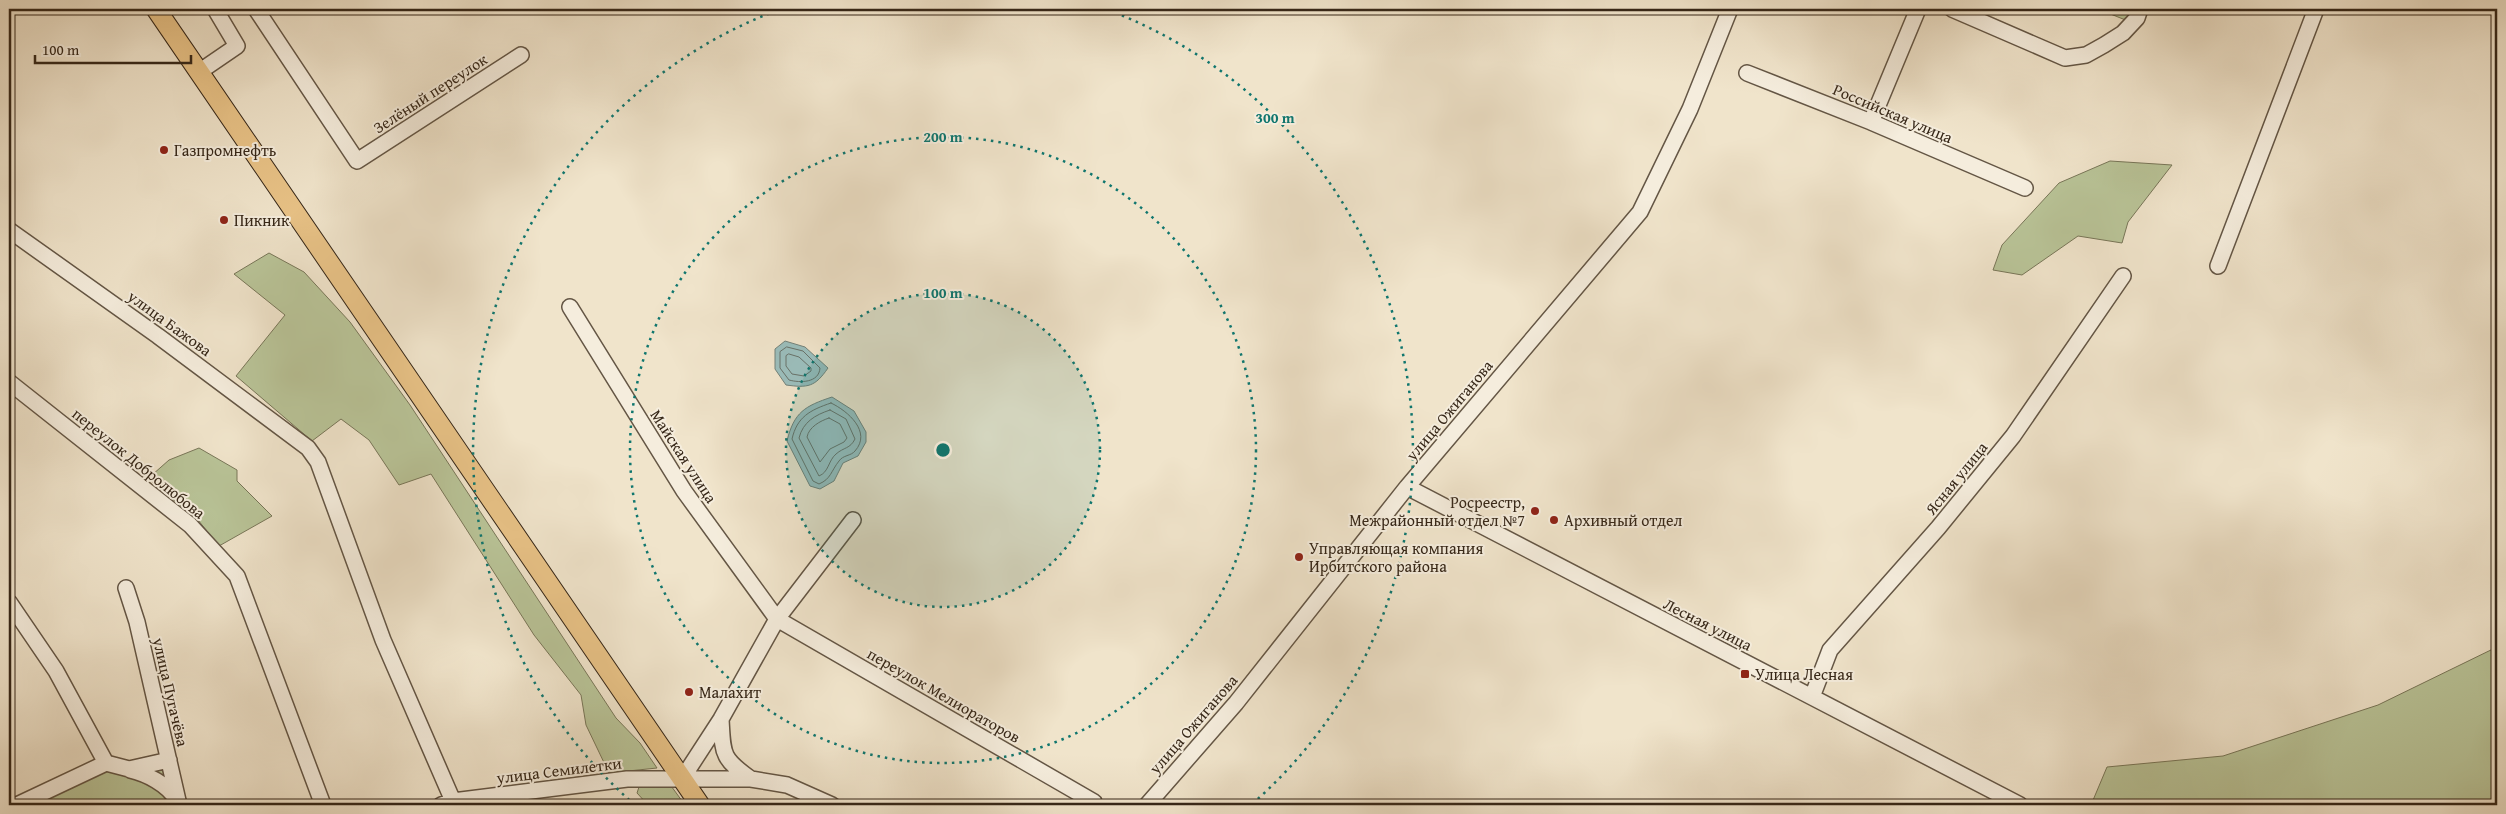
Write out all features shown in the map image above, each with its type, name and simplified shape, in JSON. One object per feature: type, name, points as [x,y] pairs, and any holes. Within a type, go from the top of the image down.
[{"type":"main road","points":[[156,9],[700,805]]},
{"type":"street","points":[[199,72],[237,46],[215,9]]},
{"type":"street","name":"Зелёный переулок","points":[[256,9],[357,161],[521,55]]},
{"type":"street","name":"улица Ожиганова","points":[[1147,805],[1236,703],[1407,487],[1640,212],[1690,109],[1730,9]]},
{"type":"street","points":[[1871,122],[1918,9]]},
{"type":"street","points":[[1952,9],[2065,58],[2086,55],[2104,45],[2123,32],[2137,18],[2140,9]]},
{"type":"street","points":[[2218,266],[2316,9]]},
{"type":"street","name":"Российская улица","points":[[1747,73],[1871,122],[2025,188]]},
{"type":"street","name":"улица Бажова","points":[[9,230],[158,336],[308,448],[318,462],[447,803]]},
{"type":"street","name":"Ясная улица","points":[[1812,697],[1830,650],[1938,528],[2014,436],[2123,276]]},
{"type":"street","name":"Майская улица","points":[[570,307],[684,492],[777,619]]},
{"type":"street","name":"переулок Добролюбова","points":[[9,382],[190,525],[237,576],[323,805]]},
{"type":"street","name":"Лесная улица","points":[[1407,487],[2020,805]]},
{"type":"street","points":[[682,779],[721,719],[777,619],[853,520]]},
{"type":"street","name":"улица Пугачёва","points":[[126,588],[138,622],[179,804]]},
{"type":"street","points":[[9,602],[56,671],[106,763]]},
{"type":"street","name":"переулок Мелиораторов","points":[[777,619],[1094,802]]},
{"type":"street","points":[[721,719],[722,750],[731,765],[751,779],[787,786],[832,805]]},
{"type":"street","points":[[129,769],[169,760]]},
{"type":"street","points":[[17,805],[106,763],[144,773],[173,793],[179,804]]},
{"type":"street","name":"улица Семилетки","points":[[447,803],[627,779],[751,779]]},
{"type":"green space","points":[[2098,9],[2132,9],[2128,21]]},
{"type":"green space","points":[[2110,161],[2172,165],[2128,222],[2122,243],[2078,236],[2022,275],[1993,270],[2002,245],[2059,183]]},
{"type":"green space","points":[[269,253],[304,272],[350,322],[410,405],[616,718],[640,743],[657,768],[609,773],[586,725],[581,695],[534,635],[431,474],[399,485],[369,440],[341,419],[312,441],[236,376],[285,315],[234,274]]},
{"type":"green space","points":[[199,448],[237,470],[237,481],[272,516],[219,546],[198,520],[152,482],[152,475],[169,460]]},
{"type":"green space","points":[[2497,647],[2497,805],[2091,805],[2107,767],[2223,756],[2378,705]]},
{"type":"green space","points":[[164,768],[173,805],[36,805],[102,770]]},
{"type":"green space","points":[[666,779],[685,805],[648,805],[637,793],[640,784]]},
{"type":"water","points":[[785,341],[805,347],[828,368],[815,383],[806,386],[786,385],[775,369],[775,349]]},
{"type":"water","points":[[832,397],[854,411],[866,432],[866,442],[858,456],[843,463],[834,481],[820,489],[810,486],[787,441],[793,423],[802,412],[808,407]]},
{"type":"place","name":"Газпромнефть","points":[[164,150]]},
{"type":"place","name":"Пикник","points":[[224,220]]},
{"type":"place","name":"Росреестр, Межрайонный отдел №7","points":[[1535,511]]},
{"type":"place","name":"Архивный отдел","points":[[1554,520]]},
{"type":"place","name":"Управляющая компания Ирбитского района","points":[[1299,557]]},
{"type":"place","name":"Улица Лесная","points":[[1745,674]]},
{"type":"place","name":"Малахит","points":[[689,692]]}]
